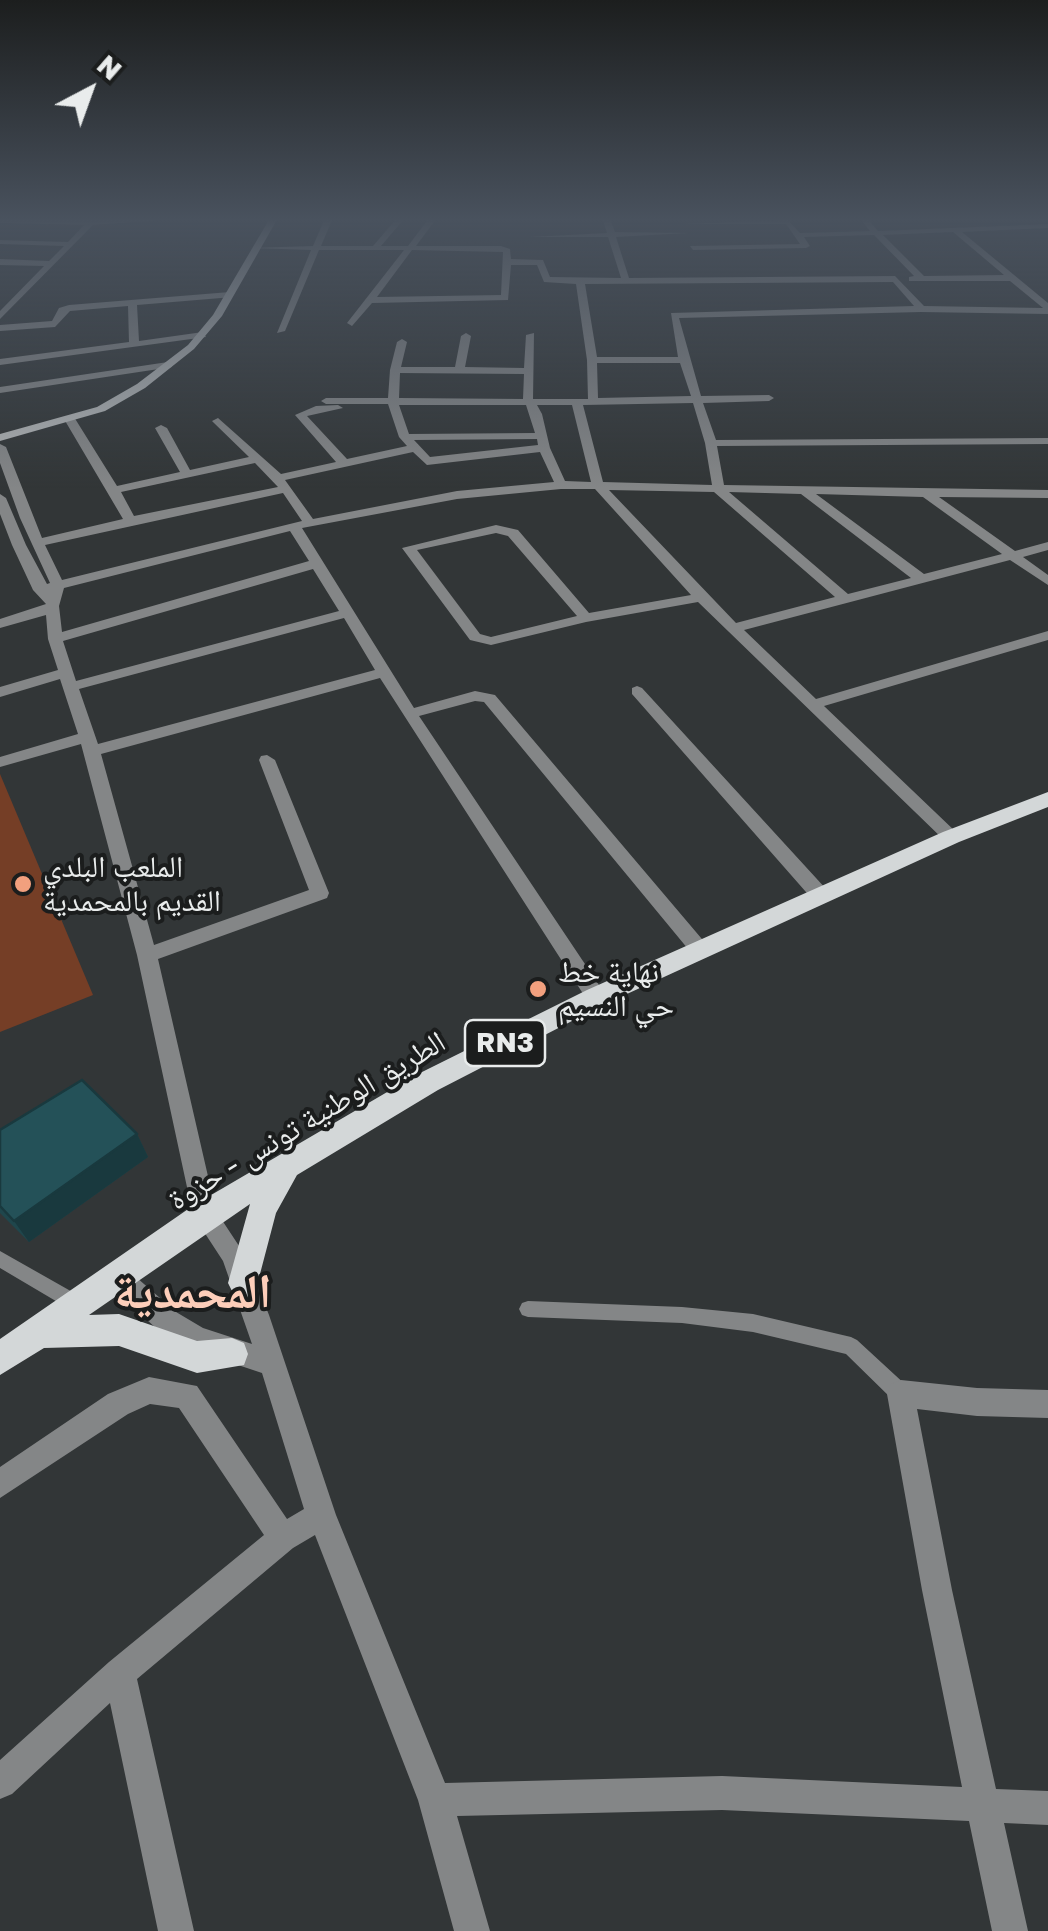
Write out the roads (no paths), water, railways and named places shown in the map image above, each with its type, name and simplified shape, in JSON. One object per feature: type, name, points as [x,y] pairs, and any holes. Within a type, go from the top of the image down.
[{"type":"main road","name":"الطريق الوطنية تونس - حزوة","points":[[0,1358],[205,1215],[428,1082],[596,997],[951,837],[1048,799]]},
{"type":"main road","points":[[244,1283],[262,1210],[274,1184],[290,1164]]},
{"type":"main road","points":[[38,1332],[119,1330],[197,1357],[232,1354]]},
{"type":"street","points":[[56,355],[55,324],[66,309],[76,308]]},
{"type":"street","points":[[132,308],[134,345]]},
{"type":"street","points":[[0,438],[70,419],[122,398],[203,336],[221,308]]},
{"type":"street","points":[[280,331],[290,308]]},
{"type":"street","points":[[352,323],[365,308]]},
{"type":"street","points":[[584,308],[593,402]]},
{"type":"street","points":[[673,308],[684,360],[711,443],[718,490],[845,599]]},
{"type":"street","points":[[674,314],[1048,309]]},
{"type":"street","points":[[0,328],[55,324]]},
{"type":"street","points":[[531,335],[530,403],[561,485]]},
{"type":"street","points":[[0,362],[203,336]]},
{"type":"street","points":[[459,371],[466,336]]},
{"type":"street","points":[[402,342],[395,370],[394,405],[405,437],[437,472]]},
{"type":"street","points":[[592,360],[684,360]]},
{"type":"street","points":[[0,390],[168,365]]},
{"type":"street","points":[[395,370],[530,372]]},
{"type":"street","points":[[344,463],[300,415],[326,408],[394,405],[769,398]]},
{"type":"street","points":[[326,401],[394,405]]},
{"type":"street","points":[[577,402],[598,485],[701,597],[810,706],[951,837]]},
{"type":"street","points":[[70,419],[130,521]]},
{"type":"street","points":[[218,420],[281,483],[318,563],[384,672],[596,997]]},
{"type":"street","points":[[162,428],[187,474]]},
{"type":"street","points":[[405,437],[542,442]]},
{"type":"street","points":[[711,443],[1048,440]]},
{"type":"street","points":[[427,461],[542,442]]},
{"type":"street","points":[[0,447],[26,518],[58,586]]},
{"type":"street","points":[[38,543],[414,448]]},
{"type":"street","points":[[114,490],[258,459]]},
{"type":"street","points":[[0,624],[48,601],[58,586],[452,489],[598,485],[806,493],[1048,494]]},
{"type":"street","points":[[806,493],[920,578]]},
{"type":"street","points":[[926,493],[1048,580]]},
{"type":"street","points":[[0,498],[4,522],[48,601],[55,639],[90,744],[147,955],[205,1215],[233,1255],[244,1283],[322,1515],[435,1800],[472,1931]]},
{"type":"street","points":[[4,522],[26,518]]},
{"type":"street","points":[[586,618],[506,529],[410,548],[481,640],[701,597]]},
{"type":"street","points":[[734,628],[1048,546]]},
{"type":"street","points":[[55,639],[318,563]]},
{"type":"street","points":[[0,692],[68,680],[348,612]]},
{"type":"street","points":[[810,706],[1048,635]]},
{"type":"street","points":[[0,762],[90,744],[384,672]]},
{"type":"street","points":[[637,692],[820,895]]},
{"type":"street","points":[[410,714],[475,696],[489,698],[700,950]]},
{"type":"street","points":[[147,955],[320,892],[267,760]]},
{"type":"street","points":[[119,1278],[167,1321],[196,1339],[232,1354],[270,1363]]},
{"type":"street","points":[[0,1484],[118,1404],[149,1390],[187,1396],[284,1538]]},
{"type":"street","points":[[1010,1931],[986,1806],[936,1590],[901,1394],[1048,1404]]},
{"type":"street","points":[[0,1782],[120,1673],[284,1538],[322,1515]]},
{"type":"street","points":[[120,1673],[176,1931]]},
{"type":"street","points":[[435,1800],[722,1793],[1048,1808]]},
{"type":"lane","points":[[0,1259],[79,1306]]},
{"type":"lane","points":[[528,1309],[753,1323],[851,1346],[901,1394]]},
{"type":"place","name":"الملعب البلدي القديم بالمحمدية","points":[[23,884]]},
{"type":"place","name":"نهاية خط حي النسيم","points":[[538,989]]},
{"type":"district","name":"المحمدية","points":[[193,1293]]}]
